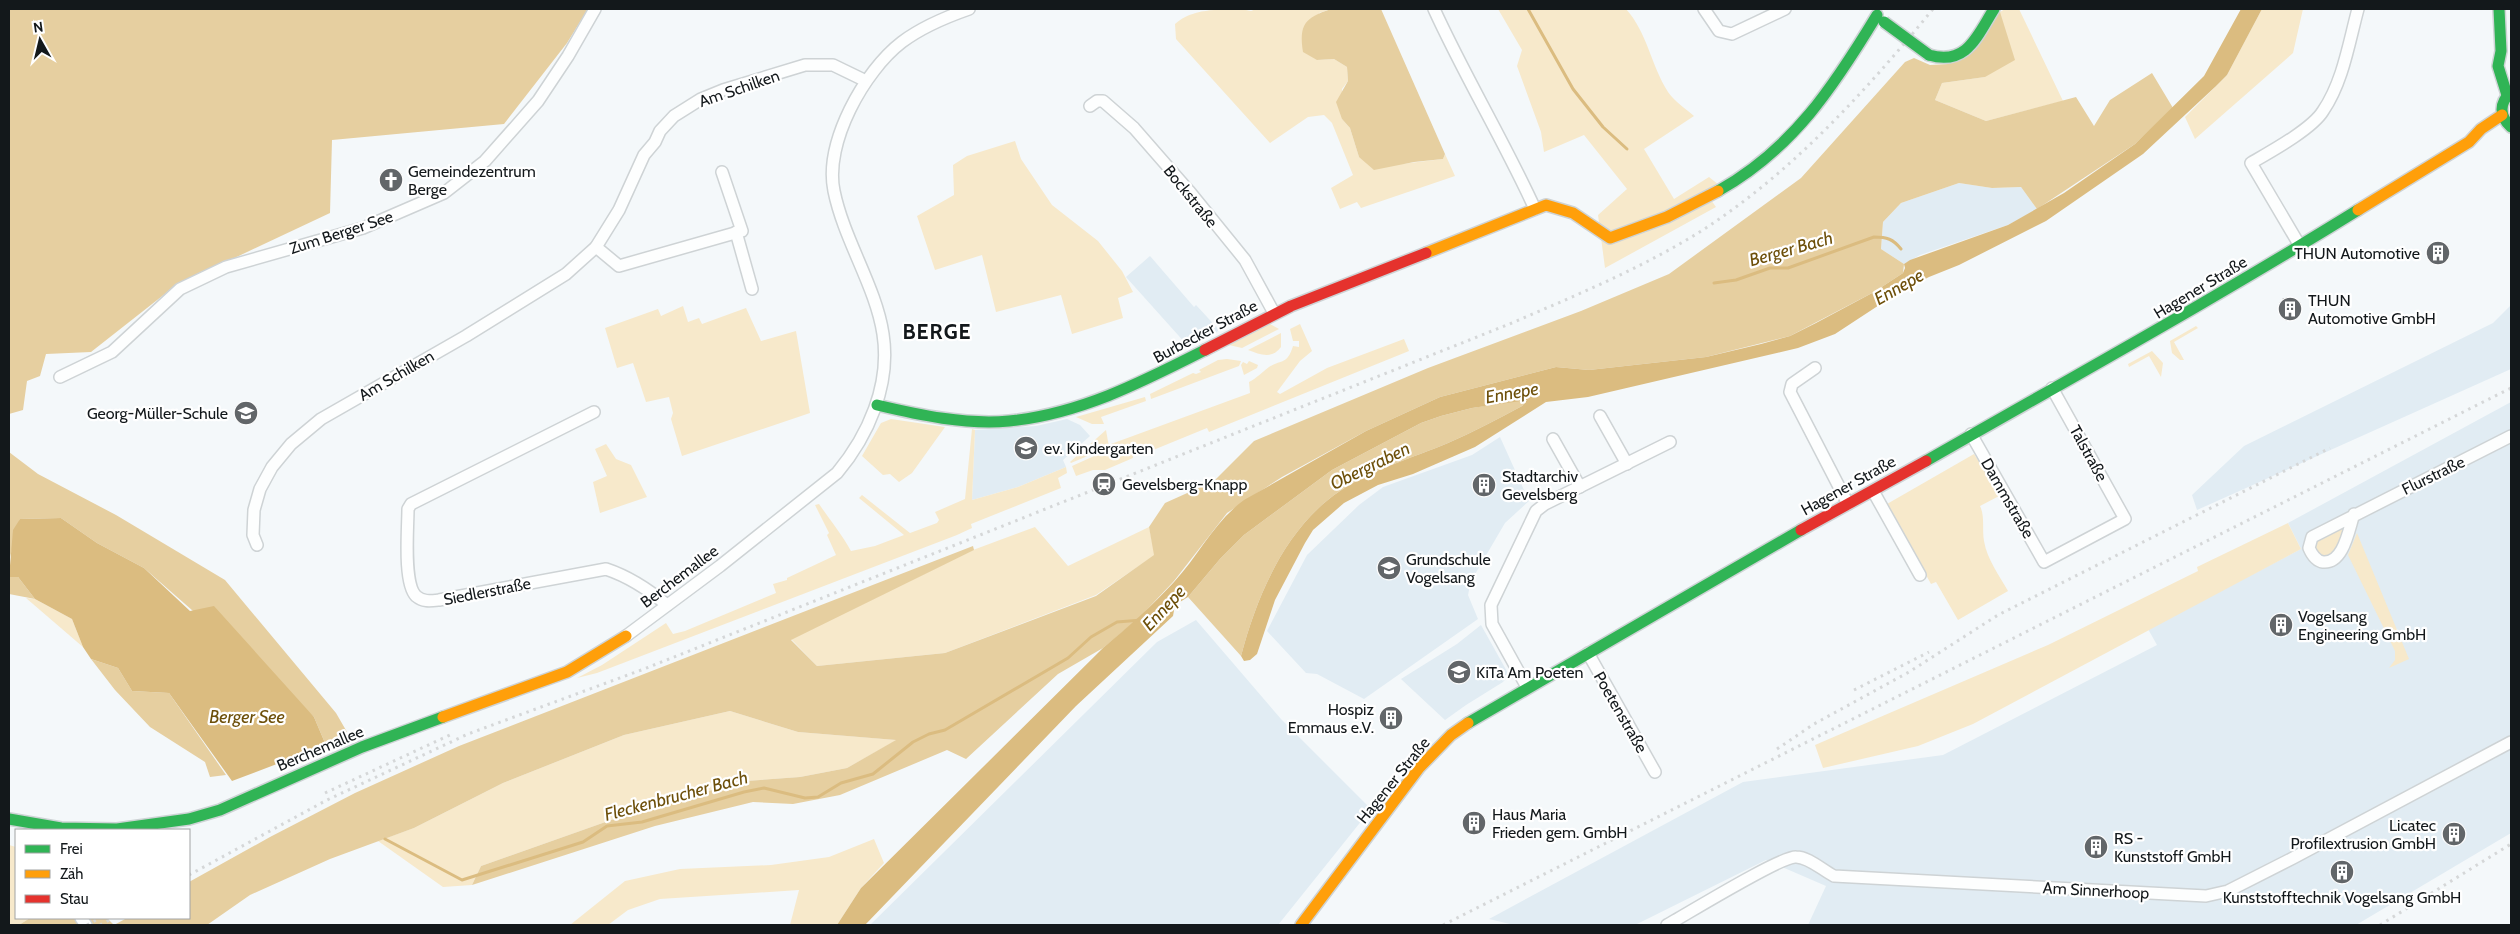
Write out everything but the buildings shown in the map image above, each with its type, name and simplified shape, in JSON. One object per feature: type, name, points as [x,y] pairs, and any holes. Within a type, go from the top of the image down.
[{"type":"street","name":"Zum Berger See","points":[[60,377],[112,352],[180,289],[188,285],[226,267],[363,228],[444,192],[485,161],[538,101],[568,56],[595,9]]},
{"type":"street","name":"Berchemallee","points":[[9,819],[61,829],[117,829],[189,819],[220,810],[362,747],[566,672],[626,636],[837,474],[852,456],[877,405],[884,359],[883,335],[874,302],[834,191],[833,176],[839,137],[856,96],[866,81],[901,43],[918,31],[969,9]]},
{"type":"street","points":[[1434,9],[1468,80],[1514,162],[1535,209]]},
{"type":"street","points":[[1704,9],[1719,31],[1732,34],[1785,9]]},
{"type":"street","points":[[1878,15],[1929,55],[1942,59],[1963,52],[1976,38],[1994,9]]},
{"type":"street","points":[[2300,246],[2251,163],[2297,134],[2323,112],[2337,84],[2358,9]]},
{"type":"street","points":[[2500,9],[2501,52],[2499,72],[2509,94],[2503,101],[2502,115]]},
{"type":"street","name":"Burbecker Straße","points":[[877,405],[946,419],[1008,421],[1048,415],[1129,388],[1274,313],[1546,205],[1568,208],[1610,238],[1639,230],[1726,188],[1769,158],[1814,111],[1857,51],[1878,15]]},
{"type":"street","points":[[2501,52],[2511,74]]},
{"type":"street","name":"Am Schilken","points":[[257,545],[253,535],[254,510],[260,489],[272,467],[291,444],[338,409],[466,336],[559,279],[596,247],[619,210],[644,155],[655,142],[660,132],[687,107],[723,90],[805,65],[833,65],[866,81]]},
{"type":"street","name":"Bockstraße","points":[[1090,106],[1097,101],[1103,101],[1134,128],[1189,191],[1245,260],[1274,313]]},
{"type":"street","name":"Hagener Straße","points":[[1301,925],[1406,784],[1432,753],[1451,735],[1479,714],[2052,388],[2154,333],[2200,303],[2300,246],[2469,142],[2481,129],[2502,115],[2510,126],[2486,138],[2469,142]]},
{"type":"street","points":[[596,247],[620,266],[742,231],[722,172]]},
{"type":"street","points":[[736,232],[752,289]]},
{"type":"street","points":[[1815,368],[1792,384],[1790,392],[1848,504]]},
{"type":"street","name":"Talstraße","points":[[2044,562],[2125,519],[2052,388]]},
{"type":"street","name":"Siedlerstraße","points":[[594,412],[411,504],[408,509],[410,588],[416,596],[426,601],[438,600],[606,569],[624,575],[644,586],[667,605]]},
{"type":"street","points":[[1600,416],[1627,464]]},
{"type":"street","name":"Dammstraße","points":[[1972,434],[2044,562]]},
{"type":"street","name":"Flurstraße","points":[[2354,514],[2336,558],[2324,562],[2315,558],[2309,548],[2312,537],[2354,514],[2511,436]]},
{"type":"street","points":[[1553,439],[1580,486]]},
{"type":"street","points":[[1527,687],[1492,624],[1491,605],[1536,511],[1580,486],[1670,442]]},
{"type":"street","points":[[1873,491],[1920,575]]},
{"type":"street","name":"Poetenstraße","points":[[1588,653],[1655,772]]},
{"type":"street","name":"Am Sinnerhoop","points":[[1667,925],[1774,865],[1796,857],[1807,860],[1834,876],[2206,896],[2228,891],[2511,742]]},
{"type":"shaded area","points":[[9,9],[588,9],[567,43],[504,124],[332,140],[330,213],[175,286],[91,352],[46,354],[40,376],[27,381],[23,410],[9,414]]},
{"type":"shaded area","points":[[1241,9],[1251,11],[1256,9],[1331,9],[1319,13],[1317,60],[1334,59],[1347,67],[1348,81],[1342,89],[1342,119],[1350,128],[1359,157],[1401,164],[1443,159],[1445,154],[1455,176],[1361,208],[1357,202],[1340,209],[1331,188],[1353,175],[1332,123],[1324,115],[1308,117],[1270,143],[1176,39],[1175,24],[1190,15],[1197,12],[1214,10]]},
{"type":"shaded area","points":[[1331,9],[1381,9],[1445,154],[1443,159],[1414,162],[1374,170],[1359,157],[1350,128],[1342,119],[1336,102],[1348,81],[1347,67],[1334,59],[1317,60],[1303,52],[1302,35],[1305,24],[1309,19]]},
{"type":"shaded area","points":[[1498,9],[1626,9],[1639,28],[1668,92],[1694,116],[1644,149],[1674,199],[1709,177],[1719,185],[1706,193],[1716,207],[1605,268],[1598,215],[1627,189],[1584,135],[1544,152],[1541,132],[1517,66],[1522,50]]},
{"type":"shaded area","points":[[2005,9],[2019,9],[2063,101],[1986,121],[1935,100],[1942,83],[1985,77],[2000,12]]},
{"type":"shaded area","points":[[2262,9],[2303,9],[2293,53],[2195,139],[2185,117],[2227,75]]},
{"type":"shaded area","points":[[2000,12],[2015,60],[1985,77],[1942,83],[1935,100],[1986,121],[2076,97],[2094,126],[2110,100],[2152,73],[2173,108],[2135,144],[2037,209],[2021,187],[1992,188],[1959,183],[1901,203],[1883,222],[1881,249],[1904,264],[1903,273],[1874,292],[1790,336],[1706,357],[1589,370],[1556,367],[1440,397],[1366,431],[1282,477],[1227,513],[1174,581],[1138,619],[1103,648],[1058,674],[966,759],[947,750],[840,795],[793,804],[753,802],[655,826],[472,885],[481,866],[645,808],[746,781],[800,777],[847,768],[896,740],[798,732],[730,711],[624,735],[503,783],[414,828],[330,859],[250,895],[207,925],[114,925],[125,919],[190,919],[190,881],[355,793],[459,746],[973,546],[974,550],[791,640],[817,666],[945,653],[1096,596],[1154,555],[1149,527],[1165,503],[1214,481],[1254,441],[1428,368],[1581,311],[1669,274],[1801,178],[1905,62],[1914,58],[1930,65],[1948,64]]},
{"type":"shaded area","points":[[1015,141],[1021,159],[1052,205],[1098,241],[1122,271],[1133,292],[1118,298],[1123,318],[1072,334],[1061,295],[996,312],[982,255],[935,270],[917,216],[954,195],[953,165],[967,156]]},
{"type":"shaded area","points":[[1959,183],[1992,188],[2021,187],[2037,209],[2008,225],[1920,255],[1904,264],[1881,249],[1883,222],[1901,203]]},
{"type":"shaded area","points":[[1150,256],[1194,307],[1196,305],[1219,330],[1212,336],[1194,339],[1187,345],[1126,277]]},
{"type":"shaded area","points":[[2511,305],[2511,369],[2197,510],[2192,495],[2244,446],[2493,323]]},
{"type":"shaded area","points":[[683,306],[688,322],[699,318],[702,324],[746,308],[761,341],[796,331],[810,413],[682,456],[671,419],[673,413],[669,397],[646,402],[633,363],[617,368],[605,328],[658,309],[661,316]]},
{"type":"shaded area","points":[[1270,324],[1279,329],[1242,348],[1229,345]]},
{"type":"shaded area","points":[[1300,324],[1312,351],[1300,361],[1277,392],[1280,394],[1327,368],[1404,339],[1409,351],[1209,432],[1207,428],[1141,455],[1139,452],[1133,455],[1133,458],[1105,470],[1093,470],[1076,476],[1072,466],[1112,448],[1111,444],[1250,393],[1249,382],[1269,367],[1284,361],[1289,356],[1293,346],[1299,347],[1299,341],[1293,341],[1290,329]]},
{"type":"shaded area","points":[[2196,326],[2198,328],[2174,342],[2184,360],[2180,360],[2172,353],[2170,341]]},
{"type":"shaded area","points":[[1281,333],[1281,347],[1278,351],[1266,355],[1248,350]]},
{"type":"shaded area","points":[[2152,351],[2163,363],[2161,377],[2149,356],[2129,367],[2128,364]]},
{"type":"shaded area","points":[[1218,360],[1241,361],[1239,366],[1151,399],[1150,394],[1193,373],[1201,372],[1199,370]]},
{"type":"shaded area","points":[[1249,361],[1258,365],[1257,368],[1244,375],[1241,365],[1243,362],[1247,364]]},
{"type":"shaded area","points":[[1145,397],[1146,401],[1101,417],[1104,424],[1092,424],[1076,417]]},
{"type":"shaded area","points":[[1527,399],[1522,406],[1495,421],[1448,443],[1365,476],[1340,491],[1321,506],[1304,523],[1276,564],[1265,586],[1241,656],[1188,597],[1220,559],[1244,535],[1332,470],[1421,423],[1472,408]]},
{"type":"shaded area","points":[[2511,402],[2511,833],[2356,925],[1808,925],[1826,886],[1766,860],[1635,925],[1514,925],[1489,919],[1743,782],[1943,755],[2157,645],[2148,629],[2301,549],[2288,523]]},
{"type":"shaded area","points":[[891,419],[945,427],[912,473],[899,482],[890,474],[883,475],[862,456],[881,423]]},
{"type":"shaded area","name":"ev. Kindergarten","points":[[1067,419],[1080,425],[1090,436],[1063,460],[1066,467],[1018,487],[972,500],[975,430],[1036,426]]},
{"type":"shaded area","points":[[972,429],[975,430],[972,500],[1018,487],[1066,467],[1067,473],[1058,478],[1061,488],[971,524],[972,528],[957,535],[597,673],[577,678],[602,665],[666,623],[673,634],[685,631],[776,593],[773,584],[787,580],[787,578],[836,555],[827,535],[829,533],[815,505],[819,504],[851,551],[875,546],[904,535],[859,498],[862,495],[910,533],[937,523],[939,520],[935,512],[965,499]]},
{"type":"shaded area","points":[[1106,430],[1109,447],[1070,462]]},
{"type":"shaded area","name":"Grundschule Vogelsang","points":[[1500,437],[1529,501],[1505,523],[1471,581],[1468,595],[1478,619],[1364,699],[1317,674],[1306,673],[1267,631],[1307,555],[1359,505],[1383,487],[1472,455]]},
{"type":"shaded area","points":[[606,444],[616,459],[631,465],[647,497],[600,513],[593,482],[607,476],[595,449]]},
{"type":"shaded area","points":[[9,452],[38,474],[116,515],[225,580],[336,713],[347,732],[325,743],[314,717],[144,568],[97,543],[61,518],[20,519],[9,561]]},
{"type":"shaded area","points":[[1974,454],[2001,495],[1980,506],[1986,548],[1994,567],[2008,591],[1958,620],[1936,582],[1931,584],[1887,504]]},
{"type":"shaded area","points":[[2353,515],[2342,547],[2321,560],[2310,542]]},
{"type":"shaded area","points":[[2288,523],[2301,549],[1973,724],[1918,746],[1823,768],[1815,745],[2048,645],[2198,571],[2197,567]]},
{"type":"shaded area","points":[[1035,527],[1068,566],[1149,527],[1155,555],[1096,595],[945,653],[817,666],[791,639],[973,550]]},
{"type":"shaded area","points":[[2357,533],[2409,659],[2389,668],[2395,660],[2395,651],[2348,555]]},
{"type":"shaded area","points":[[9,577],[18,577],[35,599],[9,594]]},
{"type":"shaded area","points":[[26,598],[35,599],[72,619],[83,647]]},
{"type":"shaded area","points":[[1196,620],[1281,719],[1371,809],[1278,925],[870,925],[1157,642]]},
{"type":"shaded area","name":"KiTa Am Poeten","points":[[1481,625],[1509,675],[1503,682],[1445,720],[1401,679],[1457,644]]},
{"type":"shaded area","points":[[91,659],[118,668],[132,691],[169,693],[226,775],[210,777],[205,762],[150,727],[115,690]]},
{"type":"shaded area","points":[[730,711],[798,732],[897,740],[847,768],[800,777],[746,781],[645,808],[481,866],[472,885],[443,887],[378,841],[414,828],[503,783],[624,735]]},
{"type":"shaded area","points":[[874,839],[884,863],[861,888],[837,925],[790,925],[799,890],[660,899],[628,910],[608,925],[570,925],[625,881],[680,869],[771,865],[829,857]]},
{"type":"shaded area","points":[[9,845],[15,847],[15,919],[28,919],[19,925],[9,925]]},
{"type":"shaded area","points":[[28,919],[108,919],[114,925],[19,925]]},
{"type":"water","name":"Ennepe","points":[[2241,9],[2262,9],[2227,75],[2143,154],[2046,221],[1896,294],[1835,334],[1798,348],[1588,397],[1546,402],[1475,447],[1413,474],[1378,485],[1344,503],[1313,530],[1275,600],[1257,654],[1250,660],[1244,661],[1241,656],[1265,586],[1289,543],[1304,523],[1321,506],[1340,491],[1365,476],[1448,443],[1495,421],[1522,406],[1527,400],[1472,408],[1421,423],[1332,470],[1244,535],[1220,559],[1188,597],[1175,605],[1173,616],[1076,706],[865,925],[837,925],[861,888],[1103,648],[1166,591],[1183,572],[1215,528],[1244,500],[1366,431],[1440,397],[1556,367],[1589,370],[1706,357],[1790,336],[1874,292],[1903,273],[1904,264],[1910,260],[2008,225],[2064,193],[2135,144],[2204,76]]},
{"type":"water","name":"Berger See","points":[[61,518],[97,543],[144,568],[190,611],[214,606],[314,717],[325,743],[290,759],[232,781],[169,693],[132,691],[118,668],[91,659],[83,647],[72,619],[35,599],[18,577],[9,577],[13,530],[20,519]]},
{"type":"waterway","name":"Berger Bach","points":[[1528,9],[1573,89],[1603,127],[1627,149]]},
{"type":"waterway","name":"Berger Bach","points":[[1714,283],[1736,280],[1770,268],[1788,268],[1874,237],[1889,239],[1901,249]]},
{"type":"waterway","name":"Fleckenbrucher Bach","points":[[385,839],[462,880],[583,842],[607,826],[642,822],[744,792],[764,788],[805,798],[818,797],[841,783],[873,774],[913,742],[929,734],[945,730],[1068,658],[1091,637],[1117,622],[1142,620]]},
{"type":"railway","points":[[190,874],[327,800],[468,734],[644,669],[1507,325],[1628,271],[1698,233],[1732,210],[1795,159],[1881,71],[1933,9]]},
{"type":"railway","points":[[1443,925],[2511,388]]},
{"type":"railway","points":[[1777,749],[1814,724],[1909,672],[1998,615],[2330,448]]},
{"type":"railway","points":[[1854,690],[1929,652]]},
{"type":"railway","points":[[325,793],[452,734]]},
{"type":"railway","points":[[2380,925],[2511,844]]},
{"type":"railway","points":[[87,925],[98,919]]},
{"type":"railway","points":[[100,925],[111,919]]},
{"type":"traffic: fast","points":[[1929,55],[1942,57],[1953,56],[1962,52],[1976,38],[1994,9]]},
{"type":"traffic: fast","points":[[2499,9],[2501,51],[2498,66],[2507,95]]},
{"type":"traffic: fast","points":[[1718,191],[1745,174],[1768,156],[1810,114],[1845,67],[1877,15]]},
{"type":"traffic: fast","points":[[1884,22],[1929,55]]},
{"type":"traffic: fast","points":[[2511,92],[2504,101],[2502,110],[2504,118],[2511,127]]},
{"type":"traffic: fast","points":[[1926,461],[2197,306],[2358,210]]},
{"type":"traffic: fast","points":[[877,405],[926,416],[976,422],[1009,421],[1035,417],[1086,404],[1110,395],[1158,374],[1205,350]]},
{"type":"traffic: fast","points":[[1468,723],[1801,530]]},
{"type":"traffic: fast","points":[[9,819],[61,828],[117,829],[189,819],[220,810],[362,747],[443,717]]},
{"type":"traffic: slow","points":[[2358,210],[2469,142],[2481,129],[2502,115]]},
{"type":"traffic: slow","points":[[1426,253],[1546,205],[1573,213],[1610,238],[1667,217],[1718,191]]},
{"type":"traffic: slow","points":[[443,717],[567,672],[626,636]]},
{"type":"traffic: slow","points":[[1301,925],[1419,768],[1451,735],[1468,723]]},
{"type":"traffic: jam","points":[[1205,350],[1291,306],[1426,253]]},
{"type":"traffic: jam","points":[[1801,530],[1926,461]]},
{"type":"place","name":"Gemeindezentrum Berge","points":[[391,180]]},
{"type":"place","name":"THUN Automotive","points":[[2438,253]]},
{"type":"place","name":"THUN Automotive GmbH","points":[[2290,309]]},
{"type":"place","name":"Georg-Müller-Schule","points":[[246,413]]},
{"type":"place","name":"ev. Kindergarten","points":[[1026,448]]},
{"type":"place","name":"Gevelsberg-Knapp","points":[[1104,484]]},
{"type":"place","name":"Stadtarchiv Gevelsberg","points":[[1484,485]]},
{"type":"place","name":"Grundschule Vogelsang","points":[[1389,568]]},
{"type":"place","name":"Vogelsang Engineering GmbH","points":[[2281,625]]},
{"type":"place","name":"KiTa Am Poeten","points":[[1459,672]]},
{"type":"place","name":"Hospiz Emmaus e.V.","points":[[1391,718]]},
{"type":"place","name":"Haus Maria Frieden gem. GmbH","points":[[1474,823]]},
{"type":"place","name":"Licatec Profilextrusion GmbH","points":[[2454,834]]},
{"type":"place","name":"RS - Kunststoff GmbH","points":[[2096,847]]},
{"type":"place","name":"Kunststofftechnik Vogelsang GmbH","points":[[2342,872]]},
{"type":"district","name":"BERGE","points":[[937,332]]},
{"type":"water label","name":"Obergraben","points":[[1370,466]]}]
